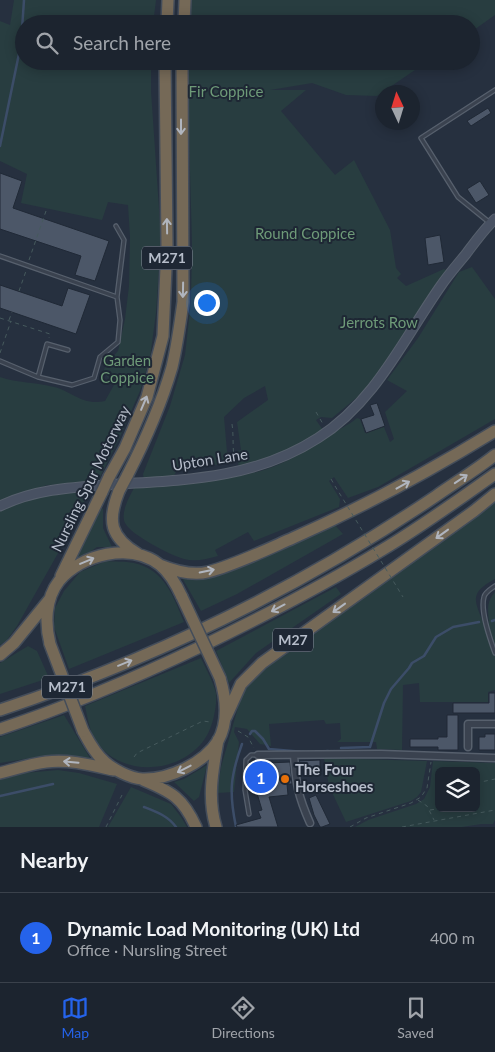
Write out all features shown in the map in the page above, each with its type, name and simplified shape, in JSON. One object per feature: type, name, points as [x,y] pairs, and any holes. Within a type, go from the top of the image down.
[{"type":"highway","points":[[167,15],[168,0]]},
{"type":"highway","points":[[184,15],[185,0]]},
{"type":"highway","name":"Nursling Spur Motorway","points":[[58,582],[125,448],[147,397],[163,336],[167,245],[165,70]]},
{"type":"highway","name":"Nursling Spur Motorway","points":[[143,556],[123,544],[115,532],[112,514],[119,490],[157,412],[172,366],[178,334],[183,302],[182,70]]},
{"type":"highway","points":[[160,565],[177,572],[207,572],[258,553],[342,516],[381,496],[495,431]]},
{"type":"highway","points":[[0,710],[141,657],[233,615],[324,566],[399,521],[495,455]]},
{"type":"highway","name":"M27","points":[[0,729],[137,677],[243,626],[316,588],[384,549],[495,474]]},
{"type":"highway","name":"M27","points":[[226,717],[241,684],[262,663],[495,494]]},
{"type":"highway","name":"M271","points":[[196,827],[180,800],[162,788],[119,772],[104,762],[97,755],[84,731],[50,644],[46,629],[46,615],[50,599],[58,582],[72,568],[87,560],[107,554],[123,553],[143,556],[160,565],[177,586],[220,678],[225,702],[226,717],[218,740],[211,782],[211,803],[216,827]]},
{"type":"highway","points":[[0,655],[14,643],[50,599]]},
{"type":"highway","name":"M271","points":[[142,779],[161,777],[187,768],[206,753],[218,740]]},
{"type":"highway","points":[[0,773],[46,762],[60,761],[88,764],[119,772]]},
{"type":"street","name":"Upton Lane","points":[[0,506],[33,494],[61,488],[191,479],[238,472],[270,463],[295,452],[347,417],[366,398],[441,286],[493,221]]},
{"type":"street","points":[[468,747],[468,724],[495,724]]},
{"type":"street","points":[[294,754],[299,798],[310,823]]},
{"type":"street","points":[[258,755],[381,754],[495,758]]},
{"type":"lane","points":[[493,221],[458,197],[421,138],[495,90]]},
{"type":"lane","points":[[0,362],[38,377],[72,385],[94,378],[100,357],[118,342],[120,320],[117,297],[124,240],[116,226]]},
{"type":"lane","points":[[0,256],[117,297]]},
{"type":"lane","points":[[38,377],[47,344],[68,350]]},
{"type":"lane","points":[[495,586],[484,597],[485,619],[495,653]]},
{"type":"lane","points":[[249,814],[245,790],[246,760],[251,755],[258,755]]},
{"type":"path","points":[[19,292],[46,211]]},
{"type":"path","points":[[0,353],[12,312]]},
{"type":"path","points":[[0,318],[50,334],[47,344]]},
{"type":"path","points":[[316,412],[328,431]]},
{"type":"path","points":[[232,424],[233,454],[238,472]]},
{"type":"path","points":[[331,479],[402,597]]},
{"type":"path","points":[[134,758],[137,753],[203,721],[210,722]]},
{"type":"path","points":[[238,731],[248,737],[258,755]]},
{"type":"path","points":[[350,827],[366,818],[411,803],[421,797],[427,788],[432,756]]},
{"type":"path","points":[[480,782],[495,779]]},
{"type":"path","points":[[106,827],[122,795]]},
{"type":"path","points":[[418,799],[427,806],[434,820]]},
{"type":"path","points":[[429,810],[435,809]]},
{"type":"path","points":[[402,827],[495,810]]},
{"type":"green space","name":"Garden Coppice","points":[[14,0],[156,0],[154,15],[15,15],[15,70],[151,70],[161,238],[156,313],[150,358],[140,391],[97,483],[47,485],[0,502],[0,377],[54,387],[90,402],[105,401],[114,385],[103,372],[107,363],[118,351],[125,319],[129,286],[130,237],[128,205],[108,202],[102,220],[21,203],[27,174],[0,161],[0,21],[10,25]]},
{"type":"green space","points":[[191,0],[495,0],[495,15],[480,26],[480,15],[190,15]]},
{"type":"green space","points":[[187,70],[415,70],[393,85],[375,85],[375,96],[346,95],[312,83],[270,90],[306,90],[281,111],[335,175],[354,160],[390,230],[396,268],[401,274],[397,278],[406,286],[444,269],[448,271],[415,322],[366,390],[332,418],[321,417],[316,420],[323,430],[282,452],[239,468],[236,451],[241,450],[237,422],[268,400],[265,386],[244,398],[224,417],[227,452],[230,453],[231,463],[178,469],[173,477],[144,480],[143,474],[170,406],[185,355],[191,301],[192,244]]},
{"type":"green space","points":[[472,267],[495,299],[495,419],[378,487],[348,498],[334,477],[329,481],[340,499],[339,507],[254,541],[248,532],[215,550],[218,556],[197,560],[178,557],[143,539],[125,523],[125,509],[135,486],[235,477],[267,469],[299,454],[357,418],[360,419],[365,433],[384,427],[390,442],[394,439],[385,412],[407,391],[387,380],[418,338],[459,272]]},
{"type":"green space","points":[[89,492],[75,523],[17,626],[7,640],[0,645],[0,511],[32,498]]},
{"type":"green space","points":[[495,499],[495,579],[477,593],[476,598],[484,624],[489,623],[489,603],[495,592],[495,690],[488,692],[488,702],[420,702],[419,683],[403,685],[402,750],[377,749],[376,742],[337,742],[341,739],[340,723],[326,724],[324,720],[269,724],[271,746],[260,744],[247,729],[235,727],[234,732],[239,742],[234,792],[217,793],[221,767],[241,697],[255,675]]},
{"type":"green space","points":[[103,508],[103,528],[112,547],[97,547],[79,560],[74,561],[100,510]]},
{"type":"green space","points":[[335,525],[343,534],[237,594],[201,611],[181,576]]},
{"type":"green space","points":[[106,561],[127,562],[145,566],[161,578],[172,594],[184,622],[69,669],[54,627],[55,608],[64,591],[80,572]]},
{"type":"green space","points":[[336,587],[341,594],[256,653],[229,683],[216,651]]},
{"type":"green space","points":[[28,646],[37,651],[49,678],[0,694],[0,663]]},
{"type":"green space","points":[[201,658],[213,684],[216,700],[210,728],[205,739],[196,749],[184,758],[170,764],[156,767],[141,767],[113,758],[102,749],[93,736],[85,706]]},
{"type":"green space","points":[[64,715],[90,758],[44,756],[0,763],[0,737]]},
{"type":"green space","points":[[324,758],[427,761],[421,792],[417,797],[411,801],[346,822],[329,786]]},
{"type":"green space","points":[[433,761],[495,763],[495,820],[493,824],[462,827],[355,827],[368,820],[416,804],[424,799],[430,787]]},
{"type":"green space","points":[[207,765],[199,797],[194,801],[174,782],[184,779]]},
{"type":"green space","points":[[58,770],[79,773],[117,784],[99,827],[0,827],[0,780],[24,773]]},
{"type":"green space","points":[[131,787],[171,804],[187,827],[108,827]]},
{"type":"building","points":[[488,108],[491,113],[471,126],[467,121]]},
{"type":"building","points":[[0,173],[22,181],[13,208],[109,241],[95,281],[75,275],[81,256],[0,229]]},
{"type":"building","points":[[480,181],[489,195],[476,203],[467,189]]},
{"type":"building","points":[[440,235],[444,262],[428,265],[425,238]]},
{"type":"building","points":[[0,285],[62,306],[68,288],[90,295],[76,334],[0,308]]},
{"type":"building","points":[[377,403],[385,426],[366,433],[361,419],[374,415],[370,405]]},
{"type":"building","points":[[489,693],[495,693],[495,713],[453,713],[453,703],[489,703]]},
{"type":"building","points":[[447,715],[458,715],[458,750],[438,750],[438,747],[410,747],[410,739],[438,739],[438,737],[447,737]]},
{"type":"building","points":[[485,734],[495,734],[495,750],[479,750],[479,737],[485,737]]},
{"type":"building","points":[[252,760],[268,760],[268,763],[290,762],[292,784],[287,784],[288,795],[269,797],[278,827],[237,827],[236,825],[261,818],[258,811],[262,810],[256,790],[258,790]]},
{"type":"building","points":[[320,760],[320,768],[300,769],[299,761]]},
{"type":"building","points":[[316,795],[330,824],[322,827],[320,827],[314,815],[309,798]]},
{"type":"waterway","points":[[23,15],[24,0]]},
{"type":"waterway","points":[[0,146],[16,70]]},
{"type":"waterway","points":[[341,748],[370,747],[384,703],[391,689],[412,663],[424,656],[436,637],[453,627],[479,622]]},
{"type":"waterway","points":[[250,734],[252,731],[255,731],[269,749],[304,752]]},
{"type":"waterway","points":[[236,827],[232,804],[232,785],[235,766],[242,744]]},
{"type":"waterway","points":[[317,752],[328,751]]},
{"type":"waterway","points":[[0,796],[53,784]]},
{"type":"waterway","points":[[144,807],[166,817],[176,827]]},
{"type":"place","name":"Dynamic Load Monitoring (UK) Ltd","points":[[261,777]]},
{"type":"place","name":"The Four Horseshoes","points":[[285,779]]},
{"type":"park label","name":"Fir Coppice","points":[[226,92]]},
{"type":"park label","name":"Round Coppice","points":[[305,234]]},
{"type":"park label","name":"Jerrots Row","points":[[379,323]]}]
